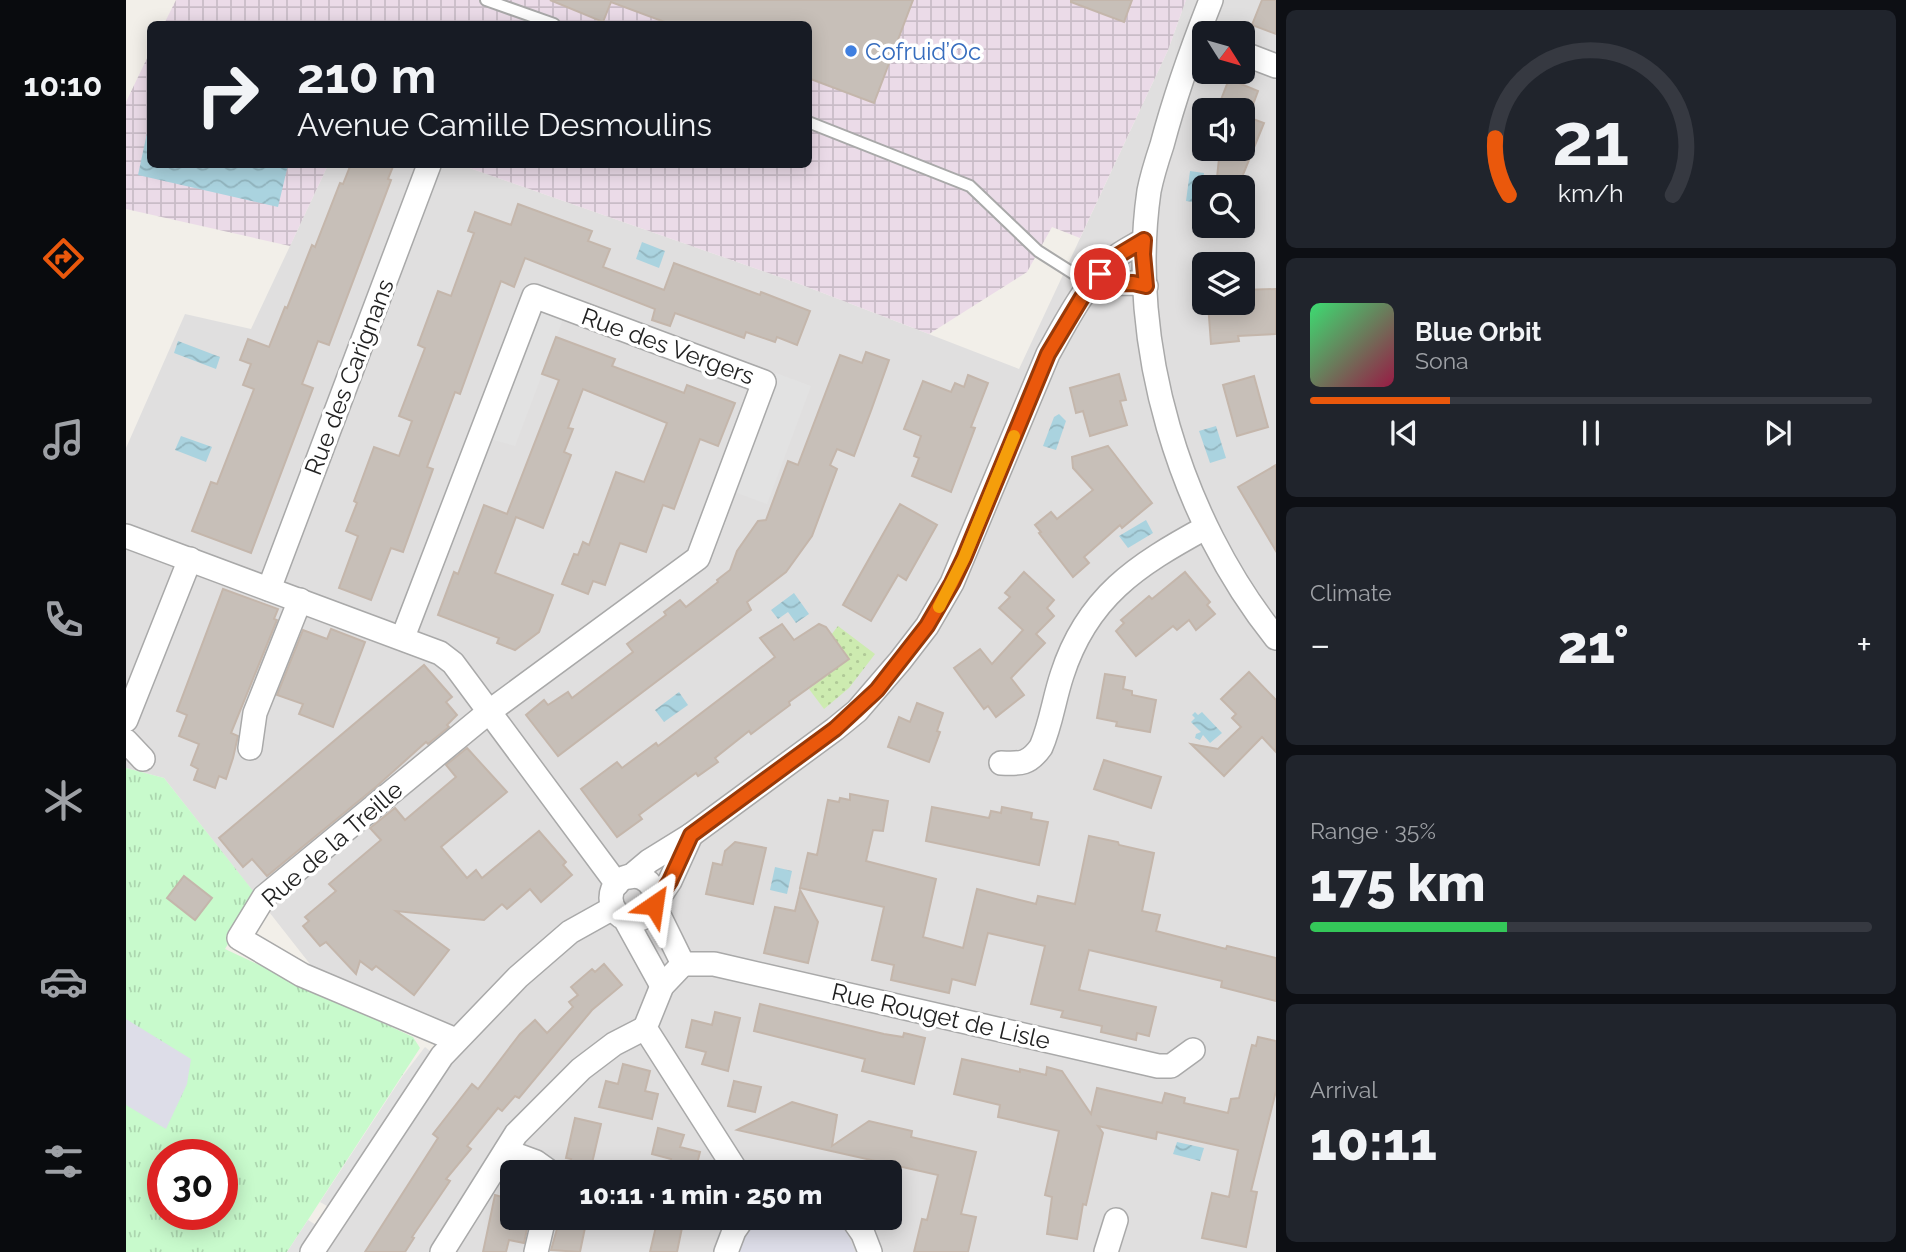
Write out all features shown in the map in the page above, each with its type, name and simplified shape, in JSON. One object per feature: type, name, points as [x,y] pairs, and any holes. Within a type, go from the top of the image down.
[{"type":"street","points":[[1205,21],[1211,0]]},
{"type":"street","points":[[1255,58],[1276,66]]},
{"type":"street","points":[[1192,60],[1170,115],[1150,189],[1143,254],[1149,323],[1159,390],[1175,451],[1205,528],[1252,608],[1276,638]]},
{"type":"street","name":"Rue des Carignans","points":[[269,589],[428,168]]},
{"type":"street","points":[[662,986],[619,914],[612,892],[658,855],[691,835],[857,711],[900,661],[927,626],[952,583],[1048,354],[1090,284],[1114,258],[1144,240]]},
{"type":"street","points":[[1090,284],[1133,283],[1146,286]]},
{"type":"street","name":"Rue des Vergers","points":[[403,637],[534,296],[764,382],[698,558],[490,711]]},
{"type":"street","points":[[1001,763],[1022,764],[1032,759],[1041,747],[1071,651],[1082,628],[1098,607],[1136,568],[1205,528]]},
{"type":"street","points":[[126,536],[440,653],[453,663],[623,881]]},
{"type":"street","points":[[126,720],[190,559]]},
{"type":"street","points":[[250,748],[255,713],[300,600]]},
{"type":"street","name":"Rue de la Treille","points":[[456,1040],[302,975],[239,938],[264,897],[490,711]]},
{"type":"street","points":[[126,741],[143,759]]},
{"type":"street","points":[[312,1252],[442,1056],[456,1040],[518,977],[570,932],[619,914],[641,918],[649,913],[670,881],[691,835]]},
{"type":"street","points":[[442,1252],[516,1134],[581,1069],[614,1044],[645,1028],[662,986],[683,964],[654,905],[652,887],[646,880],[623,881]]},
{"type":"street","name":"Rue Rouget de Lisle","points":[[683,964],[714,964],[1158,1066],[1171,1066],[1193,1050]]},
{"type":"street","points":[[645,1028],[729,1160]]},
{"type":"street","points":[[506,1152],[530,1160]]},
{"type":"street","points":[[1106,1252],[1116,1220]]},
{"type":"street","points":[[536,1252],[541,1230]]},
{"type":"street","points":[[726,1252],[735,1230]]},
{"type":"street","points":[[860,1230],[870,1252]]},
{"type":"lane","points":[[486,0],[546,21]]},
{"type":"lane","points":[[812,123],[970,186],[1038,251],[1090,284]]},
{"type":"shaded area","points":[[176,0],[1186,0],[1168,50],[1080,238],[1052,227],[1027,272],[929,334],[797,283],[470,168],[812,168],[812,21],[166,21]]},
{"type":"shaded area","points":[[1186,0],[1276,0],[1276,1252],[300,1252],[332,1199],[469,1032],[317,973],[164,778],[126,768],[126,448],[185,314],[251,329],[327,168],[470,168],[797,283],[1019,369],[1168,50]]},
{"type":"shaded area","points":[[147,58],[147,168],[327,168],[290,246],[126,209],[126,102]]},
{"type":"shaded area","points":[[541,310],[563,319],[515,446],[490,439]]},
{"type":"shaded area","points":[[776,373],[811,386],[767,504],[732,491]]},
{"type":"shaded area","points":[[126,1019],[191,1059],[187,1084],[166,1129],[126,1105]]},
{"type":"shaded area","points":[[425,1047],[431,1052],[327,1206],[320,1202],[402,1077]]},
{"type":"shaded area","points":[[308,1220],[316,1225],[299,1252],[287,1252]]},
{"type":"shaded area","points":[[748,1230],[844,1230],[855,1252],[738,1252]]},
{"type":"green space","points":[[838,626],[875,654],[849,688],[824,709],[809,689],[849,659],[831,635]]},
{"type":"green space","points":[[126,768],[164,778],[257,896],[225,949],[413,1037],[420,1048],[287,1252],[126,1252]]},
{"type":"water","points":[[147,133],[147,168],[287,168],[278,207],[138,175]]},
{"type":"water","points":[[1190,171],[1204,173],[1192,175],[1192,202],[1186,201]]},
{"type":"water","points":[[642,242],[665,251],[659,268],[636,259]]},
{"type":"water","points":[[178,341],[220,357],[216,369],[174,353]]},
{"type":"water","points":[[1059,414],[1066,421],[1056,450],[1043,446],[1054,417]]},
{"type":"water","points":[[1216,426],[1226,458],[1210,463],[1199,431]]},
{"type":"water","points":[[181,436],[212,447],[206,462],[175,450]]},
{"type":"water","points":[[1146,520],[1153,533],[1128,548],[1119,536]]},
{"type":"water","points":[[794,593],[809,614],[796,623],[788,612],[778,619],[771,610]]},
{"type":"water","points":[[679,692],[688,705],[664,722],[655,710]]},
{"type":"water","points":[[1195,712],[1198,715],[1202,712],[1222,733],[1210,743],[1203,735],[1200,740],[1195,738],[1196,734],[1201,732],[1191,722],[1195,718],[1192,715]]},
{"type":"water","points":[[775,867],[792,871],[787,894],[770,890]]},
{"type":"water","points":[[1177,1142],[1204,1148],[1200,1161],[1173,1154]]},
{"type":"building","name":"Cofruid’Oc","points":[[550,0],[913,0],[874,103],[812,80],[812,21],[662,21],[611,2],[603,21]]},
{"type":"building","points":[[1071,0],[1132,0],[1124,22]]},
{"type":"building","points":[[1262,0],[1276,0],[1276,34],[1255,26],[1254,21]]},
{"type":"building","points":[[1227,84],[1241,84],[1258,91],[1255,99],[1222,98]]},
{"type":"building","points":[[1255,120],[1264,123],[1255,145]]},
{"type":"building","points":[[1219,161],[1249,161],[1243,175],[1217,175]]},
{"type":"building","points":[[349,168],[392,168],[388,179],[391,180],[329,345],[318,341],[302,384],[313,388],[251,553],[192,531],[211,482],[217,484],[254,389],[243,385],[251,364],[240,360],[248,339],[269,347],[312,245],[315,247],[340,183],[343,184]]},
{"type":"building","points":[[518,204],[592,231],[588,241],[610,249],[603,267],[664,290],[674,263],[810,311],[797,345],[777,337],[775,342],[746,332],[744,338],[675,313],[670,326],[652,320],[655,309],[525,258],[514,287],[501,281],[460,394],[455,392],[427,467],[433,469],[403,552],[391,548],[371,600],[339,588],[358,536],[346,531],[374,447],[399,456],[412,421],[399,416],[425,348],[418,345],[438,291],[451,296],[474,233],[468,231],[475,212],[511,225]]},
{"type":"building","points":[[1276,289],[1276,334],[1238,336],[1239,341],[1211,344],[1209,315],[1255,315],[1255,290]]},
{"type":"building","points":[[556,337],[615,359],[612,366],[684,393],[687,385],[735,403],[718,446],[700,439],[674,509],[663,505],[646,552],[620,543],[605,585],[593,581],[588,594],[562,584],[574,554],[578,555],[583,542],[589,545],[616,472],[644,482],[667,423],[583,389],[568,428],[573,429],[564,452],[571,455],[543,528],[516,517],[495,573],[553,595],[539,632],[515,650],[497,643],[499,638],[438,615],[454,572],[458,574],[484,505],[507,514],[559,380],[542,374]]},
{"type":"building","points":[[866,352],[889,360],[872,408],[854,456],[837,449],[830,465],[837,469],[812,536],[786,572],[747,602],[751,610],[558,756],[526,715],[544,700],[548,705],[568,692],[572,698],[633,652],[627,644],[666,615],[664,612],[680,600],[686,607],[730,570],[737,551],[758,521],[766,520],[788,461],[798,465],[840,355],[862,363]]},
{"type":"building","points":[[1119,374],[1126,400],[1120,401],[1127,425],[1090,436],[1083,411],[1076,413],[1070,388]]},
{"type":"building","points":[[968,375],[988,383],[971,427],[975,428],[951,492],[912,476],[919,458],[914,456],[921,436],[904,429],[923,381],[951,392],[955,383],[964,387]]},
{"type":"building","points":[[1254,376],[1268,427],[1237,436],[1223,385]]},
{"type":"building","points":[[1108,446],[1152,503],[1122,528],[1120,525],[1084,557],[1089,563],[1073,577],[1035,525],[1051,512],[1057,519],[1093,490],[1073,468],[1072,457]]},
{"type":"building","points":[[1276,465],[1276,551],[1238,487]]},
{"type":"building","points":[[900,504],[937,525],[906,580],[898,575],[871,621],[843,605]]},
{"type":"building","points":[[1024,572],[1054,600],[1047,608],[1054,616],[1036,634],[1045,643],[1011,678],[1024,695],[996,717],[988,706],[984,709],[954,668],[980,649],[992,664],[1023,630],[999,608],[1010,597],[1005,593]]},
{"type":"building","points":[[1185,572],[1210,602],[1207,605],[1215,614],[1196,630],[1189,620],[1177,630],[1173,626],[1136,656],[1116,631],[1124,623],[1121,620],[1149,596],[1152,599]]},
{"type":"building","points":[[223,589],[278,609],[274,619],[277,620],[231,733],[238,736],[226,779],[219,776],[215,788],[194,780],[198,769],[191,765],[199,744],[179,736],[187,715],[177,711]]},
{"type":"building","points":[[782,624],[794,640],[819,624],[826,627],[849,659],[789,702],[790,705],[751,734],[749,731],[715,758],[718,762],[698,776],[696,773],[639,815],[642,819],[617,837],[581,789],[617,762],[622,768],[656,743],[658,746],[775,657],[760,638]]},
{"type":"building","points":[[331,629],[365,642],[333,727],[299,714],[303,704],[277,695],[303,630],[327,639]]},
{"type":"building","points":[[424,665],[452,697],[446,702],[457,715],[447,725],[449,727],[428,744],[426,742],[267,876],[252,859],[243,867],[219,838]]},
{"type":"building","points":[[1249,672],[1276,700],[1276,752],[1262,737],[1224,776],[1191,744],[1218,749],[1241,727],[1232,718],[1236,714],[1221,699]]},
{"type":"building","points":[[1105,674],[1125,677],[1123,689],[1132,691],[1132,695],[1156,700],[1150,732],[1116,726],[1117,722],[1097,718]]},
{"type":"building","points":[[917,703],[943,713],[937,731],[940,732],[929,762],[888,747],[899,717],[910,722]]},
{"type":"building","points":[[467,748],[507,792],[441,847],[467,878],[476,870],[482,878],[539,831],[566,862],[563,865],[572,875],[541,902],[530,889],[507,909],[502,904],[484,920],[396,911],[449,950],[414,995],[376,966],[372,970],[360,961],[356,974],[326,942],[320,946],[303,926],[309,921],[305,917],[336,891],[329,884],[381,840],[370,828],[395,808],[405,820],[456,777],[446,765]]},
{"type":"building","points":[[1104,760],[1161,777],[1151,808],[1094,789]]},
{"type":"building","points":[[850,794],[888,801],[883,831],[873,830],[866,861],[936,879],[923,937],[963,948],[977,889],[1036,904],[1038,896],[1075,904],[1089,836],[1154,853],[1142,911],[1160,915],[1156,931],[1226,949],[1227,946],[1276,958],[1276,1001],[1221,987],[1222,981],[1089,950],[1079,990],[1156,1007],[1149,1036],[1137,1033],[1136,1040],[1101,1032],[1102,1026],[1061,1017],[1063,1011],[1031,1004],[1045,946],[988,933],[975,985],[952,979],[949,993],[891,980],[894,965],[872,960],[884,907],[800,888],[808,853],[817,855],[828,800],[850,800]]},
{"type":"building","points":[[932,807],[989,818],[991,811],[1001,813],[1002,807],[1032,813],[1031,819],[1048,822],[1039,865],[926,841]]},
{"type":"building","points":[[735,842],[766,848],[753,904],[706,894],[713,863],[722,865],[725,851]]},
{"type":"building","points":[[184,876],[212,898],[195,920],[167,898]]},
{"type":"building","points":[[800,890],[818,922],[808,963],[764,953],[775,907],[795,911]]},
{"type":"building","points":[[604,964],[622,985],[592,1010],[519,1098],[515,1096],[502,1111],[498,1108],[467,1146],[471,1149],[446,1179],[450,1181],[412,1237],[414,1238],[405,1252],[365,1252],[438,1138],[433,1134],[472,1084],[478,1089],[520,1034],[535,1020],[547,1033],[573,1007],[569,1002],[578,995],[571,987],[592,969],[595,972]]},
{"type":"building","points":[[760,1004],[884,1034],[903,1037],[904,1033],[925,1038],[914,1084],[862,1071],[865,1059],[754,1031]]},
{"type":"building","points":[[715,1012],[740,1018],[728,1071],[702,1064],[706,1052],[686,1047],[692,1020],[712,1025]]},
{"type":"building","points":[[1258,1037],[1276,1041],[1276,1091],[1251,1191],[1257,1192],[1246,1247],[1202,1238],[1212,1193],[1229,1197],[1238,1150],[1157,1132],[1156,1139],[1098,1126],[1103,1133],[1086,1205],[1083,1204],[1077,1239],[1047,1234],[1052,1197],[1045,1195],[1059,1131],[998,1117],[1000,1105],[954,1094],[962,1059],[1020,1072],[1020,1069],[1046,1075],[1047,1067],[1062,1071],[1091,1114],[1097,1088],[1162,1103],[1165,1093],[1185,1098],[1184,1103],[1228,1113],[1231,1099],[1239,1098],[1252,1045],[1256,1046]]},
{"type":"building","points":[[623,1064],[650,1071],[645,1091],[658,1094],[652,1119],[599,1107],[606,1081],[618,1084]]},
{"type":"building","points":[[734,1081],[761,1087],[755,1112],[728,1106]]},
{"type":"building","points":[[792,1102],[837,1115],[832,1146],[869,1121],[912,1131],[911,1137],[976,1152],[961,1214],[976,1217],[968,1252],[914,1252],[922,1219],[927,1220],[938,1175],[902,1167],[902,1160],[871,1160],[737,1130]]},
{"type":"building","points":[[575,1118],[601,1124],[593,1160],[566,1158]]},
{"type":"building","points":[[658,1128],[684,1135],[680,1147],[700,1152],[698,1160],[671,1160],[652,1154]]},
{"type":"building","points":[[495,1195],[500,1196],[500,1230],[527,1230],[524,1243],[509,1240],[506,1252],[483,1252]]},
{"type":"building","points":[[557,1230],[585,1230],[580,1252],[551,1250]]},
{"type":"building","points":[[655,1230],[682,1230],[677,1252],[650,1252]]},
{"type":"slow traffic","points":[[939,607],[964,558],[1014,436]]},
{"type":"place","name":"Cofruid’Oc","points":[[851,51]]},
{"type":"route","points":[[654,905],[670,881],[691,835],[857,711],[927,626],[964,558],[1048,354],[1061,330],[1090,284],[1133,283],[1146,286],[1144,240],[1114,258],[1100,274]]}]
